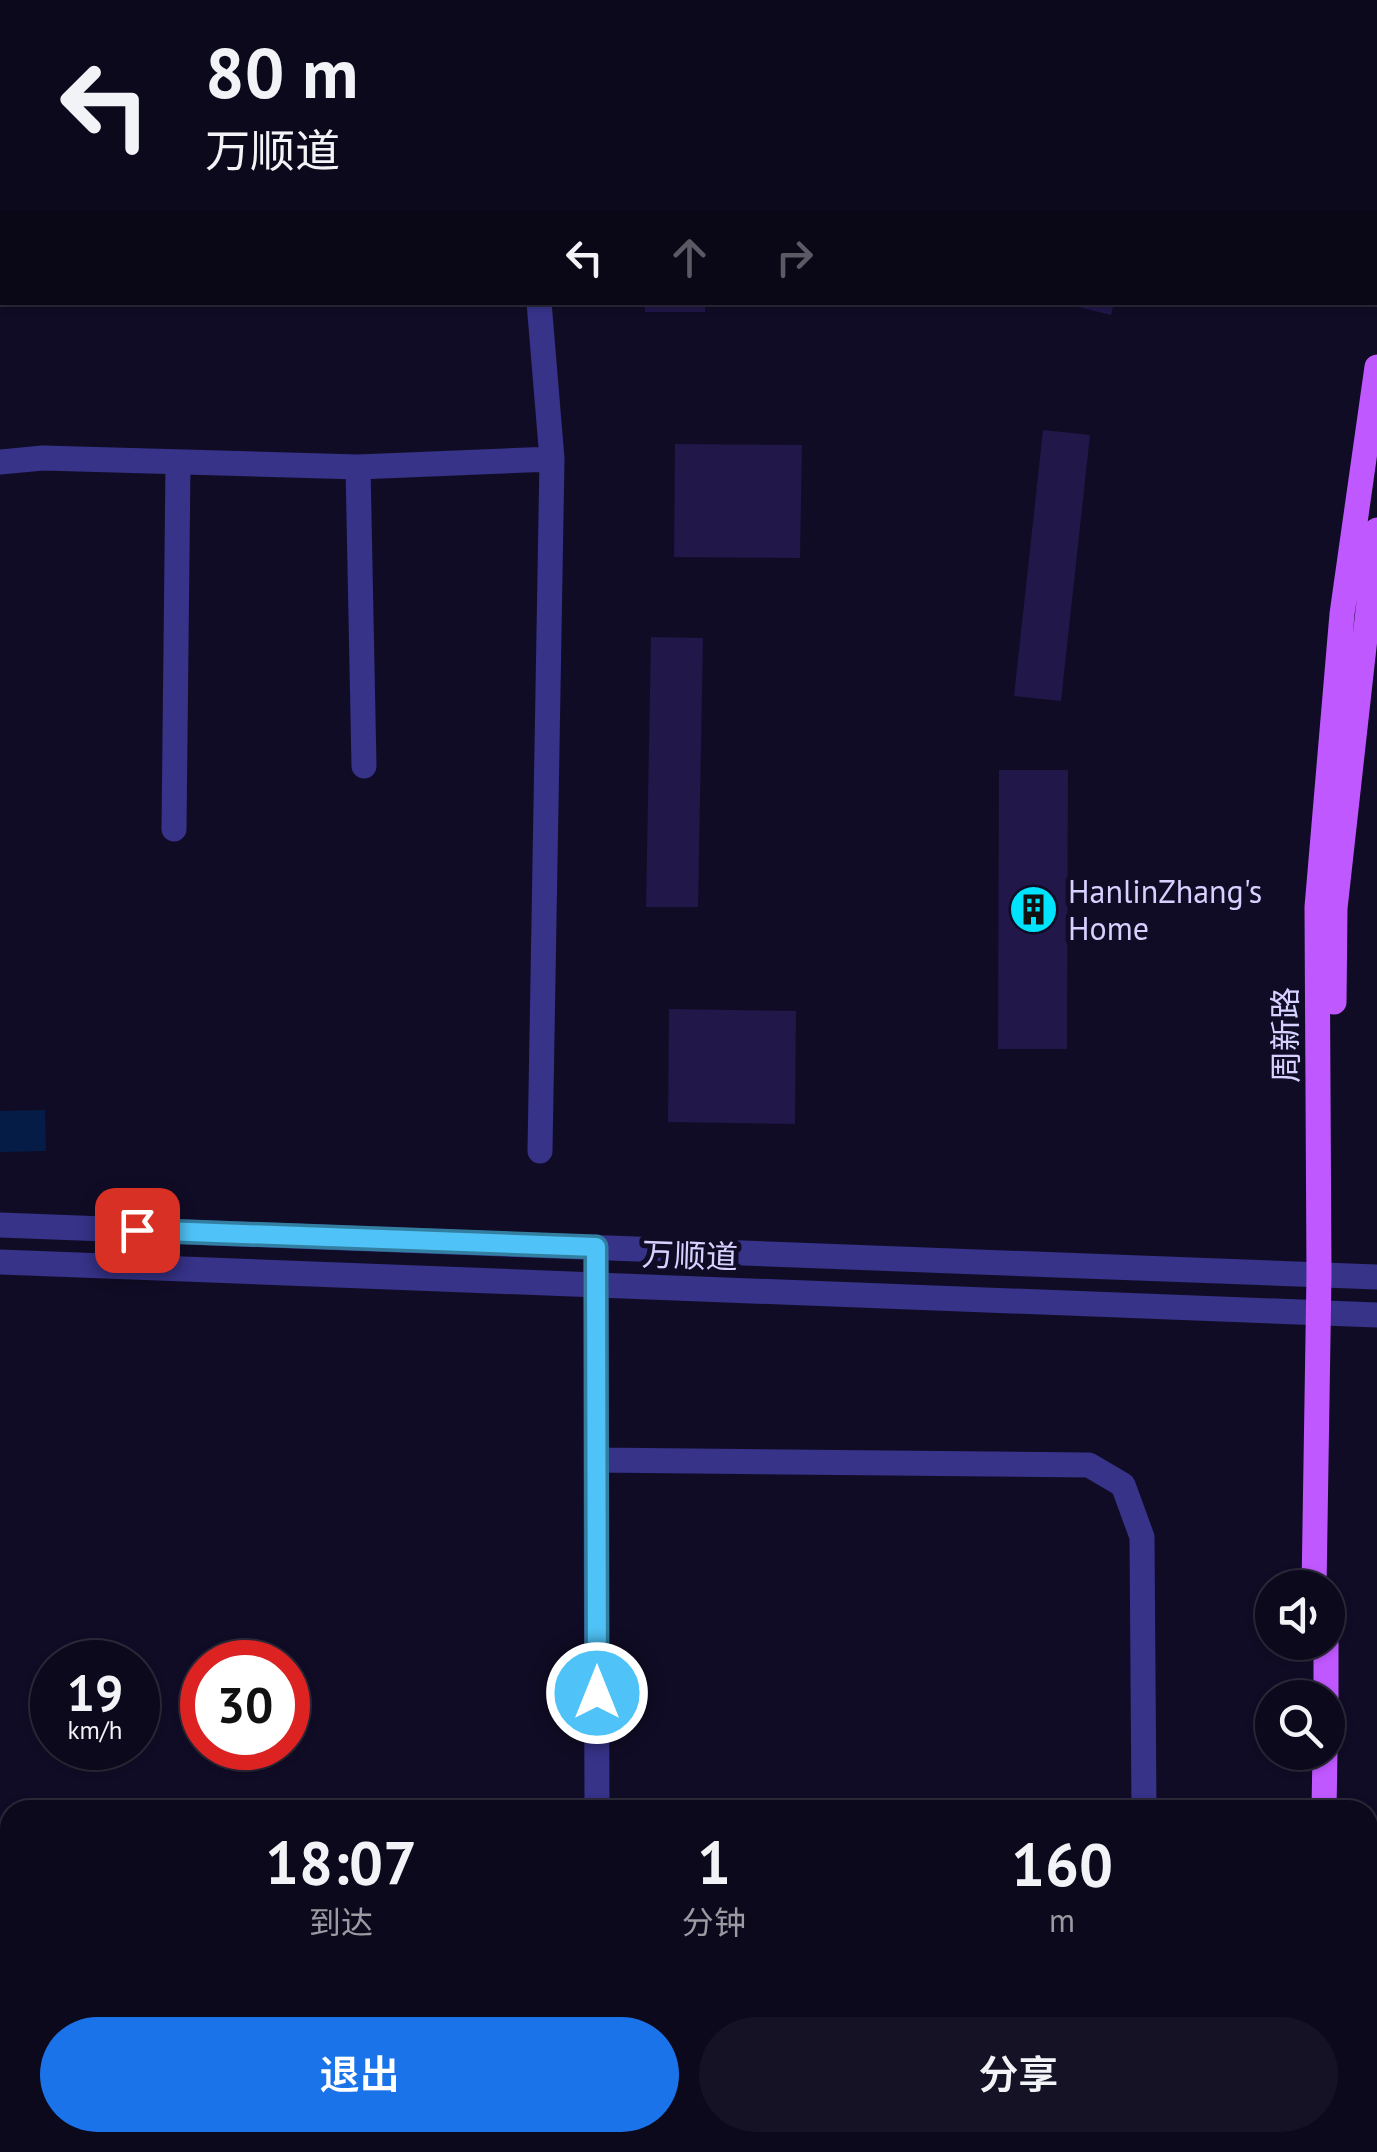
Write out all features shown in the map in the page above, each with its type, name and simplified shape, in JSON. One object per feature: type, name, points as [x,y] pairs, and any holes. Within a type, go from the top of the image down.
[{"type":"main road","name":"周新路","points":[[1326,1274],[1317,907],[1342,614],[1377,366]]},
{"type":"main road","name":"周新路","points":[[1315,1570],[1335,908],[1377,530]]},
{"type":"main road","name":"周新路","points":[[1323,1312],[1327,1570]]},
{"type":"main road","points":[[1312,1770],[1312,1800]]},
{"type":"main road","points":[[1324,1800],[1325,1770]]},
{"type":"street","points":[[539,305],[552,459],[540,1151]]},
{"type":"street","points":[[0,462],[43,458],[358,467],[552,459]]},
{"type":"street","points":[[174,830],[178,464]]},
{"type":"street","points":[[358,467],[364,766]]},
{"type":"street","name":"万顺道","points":[[0,1225],[1377,1276]]},
{"type":"street","points":[[596,1247],[597,1800]]},
{"type":"street","name":"万顺道","points":[[0,1262],[1377,1315]]},
{"type":"street","points":[[596,1460],[1088,1465],[1122,1485],[1142,1537],[1144,1800]]},
{"type":"water","points":[[45,1110],[46,1151],[0,1152],[0,1111]]},
{"type":"building","points":[[645,305],[705,305],[705,312],[645,312]]},
{"type":"building","points":[[1070,305],[1113,305],[1111,315]]},
{"type":"building","points":[[1043,430],[1090,435],[1061,701],[1014,696]]},
{"type":"building","points":[[675,444],[802,445],[800,558],[674,557]]},
{"type":"building","points":[[651,637],[703,638],[698,907],[646,907]]},
{"type":"building","name":"HanlinZhang's Home","points":[[999,770],[1068,770],[1067,1049],[998,1049]]},
{"type":"building","points":[[669,1009],[796,1011],[795,1124],[668,1122]]},
{"type":"place","name":"HanlinZhang's Home","points":[[1033,909]]},
{"type":"route","points":[[137,1230],[596,1247],[597,1693]]}]
